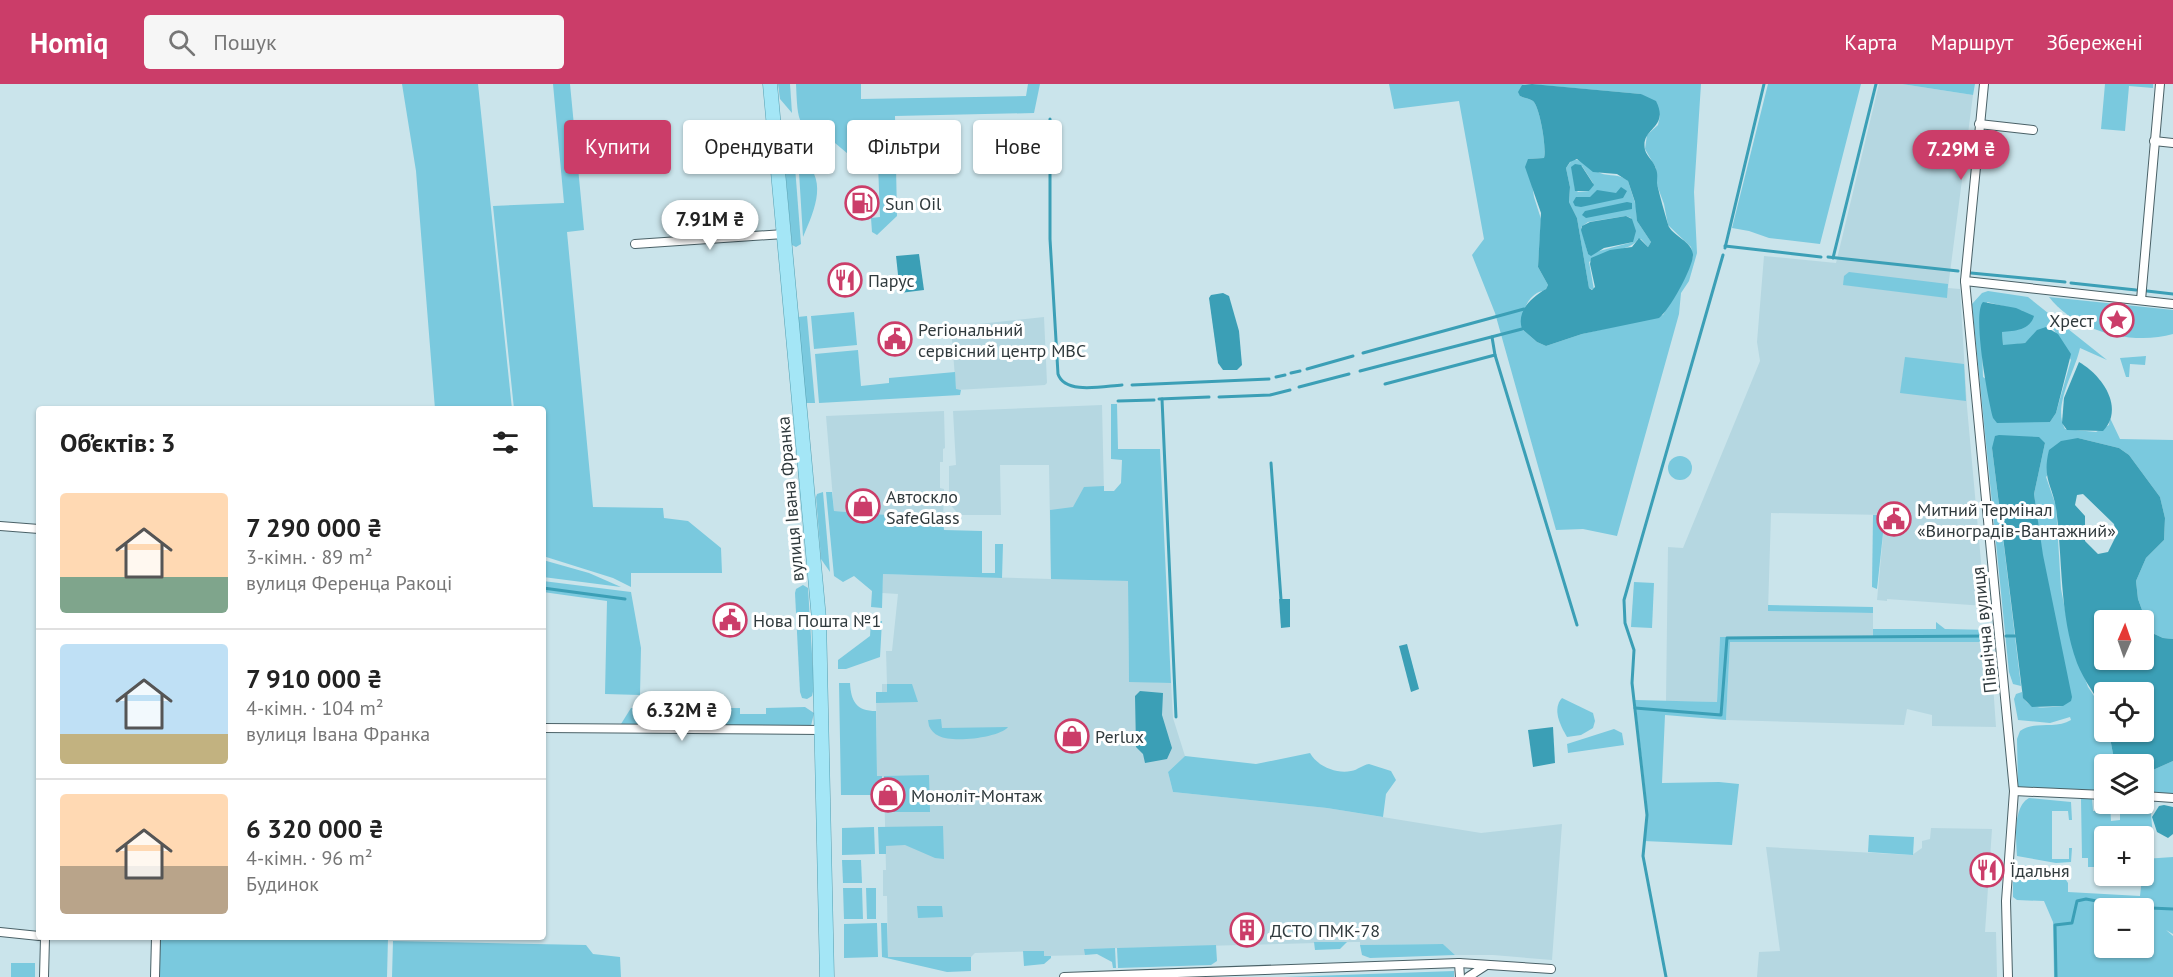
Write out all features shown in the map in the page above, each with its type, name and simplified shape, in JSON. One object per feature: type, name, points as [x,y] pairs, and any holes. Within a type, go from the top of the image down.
[{"type":"main road","name":"вулиця Івана Франка","points":[[770,84],[817,590],[826,977]]},
{"type":"street","name":"Північна вулиця","points":[[1984,84],[1965,281],[2014,791],[2006,918],[2008,977]]},
{"type":"street","points":[[2141,300],[2160,84]]},
{"type":"street","points":[[1979,124],[2033,130]]},
{"type":"street","points":[[2154,141],[2173,143]]},
{"type":"street","points":[[635,244],[784,234]]},
{"type":"street","points":[[1965,281],[2173,304]]},
{"type":"street","points":[[0,526],[36,529]]},
{"type":"street","points":[[546,728],[822,730]]},
{"type":"street","points":[[2014,791],[2094,795]]},
{"type":"street","points":[[2154,797],[2173,798]]},
{"type":"street","points":[[0,932],[36,936]]},
{"type":"street","points":[[44,977],[45,940]]},
{"type":"street","points":[[155,977],[156,940]]},
{"type":"street","points":[[1459,963],[1460,977]]},
{"type":"street","points":[[1064,977],[1459,963],[1551,969]]},
{"type":"street","points":[[1468,977],[1486,965]]},
{"type":"shaded area","points":[[402,84],[478,84],[512,406],[435,406],[416,171]]},
{"type":"shaded area","points":[[553,84],[570,84],[573,120],[564,120],[564,174],[579,174],[584,230],[567,232],[593,507],[663,508],[664,518],[688,521],[721,548],[722,573],[631,573],[631,587],[613,578],[546,557],[546,406],[514,406],[493,206],[564,203]]},
{"type":"shaded area","points":[[778,84],[790,84],[792,113],[780,99]]},
{"type":"shaded area","points":[[796,84],[861,84],[861,99],[1026,96],[1028,84],[1040,84],[1034,113],[895,116],[895,120],[847,120],[847,153],[835,143],[835,120],[800,120]]},
{"type":"shaded area","points":[[1389,84],[1525,84],[1522,85],[1520,96],[1533,101],[1536,105],[1544,138],[1544,158],[1528,159],[1534,197],[1541,219],[1538,267],[1548,285],[1545,290],[1529,300],[1523,314],[1522,329],[1537,342],[1546,346],[1582,334],[1663,315],[1693,257],[1691,247],[1668,225],[1657,185],[1656,168],[1645,149],[1647,135],[1658,125],[1660,116],[1641,94],[1530,84],[1701,84],[1694,192],[1697,253],[1689,281],[1681,293],[1679,314],[1617,536],[1583,529],[1556,530],[1495,313],[1472,255],[1484,239],[1459,101],[1394,109]]},
{"type":"shaded area","points":[[1768,84],[1861,84],[1820,244],[1769,238],[1732,228]]},
{"type":"shaded area","points":[[1879,84],[1902,84],[1973,95],[1948,288],[1960,289],[1967,407],[1985,606],[1877,600],[1885,515],[1771,513],[1768,611],[1873,613],[1873,636],[1720,637],[1717,702],[1666,701],[1668,547],[1683,548],[1760,361],[1757,342],[1764,256],[1836,263]]},
{"type":"shaded area","points":[[1902,84],[1975,84],[1973,95]]},
{"type":"shaded area","points":[[2105,84],[2153,84],[2153,88],[2129,86],[2125,131],[2101,129]]},
{"type":"shaded area","points":[[1522,85],[1641,94],[1656,101],[1659,117],[1647,137],[1645,150],[1657,171],[1657,186],[1669,227],[1686,242],[1693,254],[1690,268],[1680,288],[1669,307],[1659,318],[1582,334],[1546,346],[1537,342],[1522,329],[1521,316],[1526,305],[1548,285],[1538,267],[1541,213],[1525,167],[1528,159],[1544,158],[1544,138],[1536,105],[1533,101],[1520,96],[1518,92]],"holes":[[[1577,159],[1593,172],[1617,174],[1628,181],[1635,202],[1637,221],[1651,242],[1648,247],[1639,238],[1632,247],[1610,250],[1591,258],[1590,264],[1595,287],[1592,290],[1589,288],[1577,218],[1569,202],[1570,187],[1566,168],[1570,162]]]},
{"type":"shaded area","points":[[1572,160],[1580,160],[1600,173],[1621,177],[1628,181],[1636,206],[1637,221],[1651,242],[1648,247],[1641,239],[1638,239],[1629,247],[1602,254],[1589,262],[1594,290],[1589,288],[1577,218],[1569,202],[1570,187],[1566,168]],"holes":[[[1572,166],[1582,166],[1593,183],[1589,191],[1578,192],[1575,189]],[[1626,216],[1631,218],[1633,242],[1588,254],[1581,227],[1588,222]]]},
{"type":"shaded area","points":[[1575,164],[1581,165],[1594,185],[1589,191],[1575,191],[1571,167]]},
{"type":"shaded area","points":[[785,174],[796,174],[801,244],[796,247],[792,245]]},
{"type":"shaded area","points":[[799,174],[814,174],[817,194],[803,237]]},
{"type":"shaded area","points":[[878,174],[896,174],[897,216],[877,235],[872,232],[871,218],[880,217]]},
{"type":"shaded area","points":[[1621,187],[1627,191],[1623,198],[1581,207],[1575,206],[1573,202],[1576,197],[1590,197],[1597,190],[1616,193]]},
{"type":"shaded area","points":[[1627,202],[1632,203],[1632,209],[1586,218],[1582,215],[1585,211]]},
{"type":"shaded area","points":[[1626,216],[1632,219],[1636,231],[1633,242],[1604,248],[1591,256],[1588,254],[1581,230],[1582,226],[1590,222]]},
{"type":"shaded area","points":[[919,254],[924,290],[900,293],[896,256]]},
{"type":"shaded area","points":[[1849,272],[1948,284],[1947,298],[1843,285],[1844,276]]},
{"type":"shaded area","points":[[1988,291],[2028,297],[2107,360],[2080,348],[2061,410],[2065,429],[2096,432],[2109,425],[2110,418],[2120,439],[2173,440],[2173,639],[2154,634],[2154,610],[2142,610],[2138,599],[2136,581],[2146,558],[2164,540],[2165,518],[2160,497],[2129,455],[2119,448],[2078,438],[2046,477],[2056,506],[2061,589],[2071,640],[2088,687],[2094,696],[2094,742],[2111,742],[2113,754],[2094,754],[2094,791],[2018,787],[2017,739],[2020,731],[2032,726],[2065,723],[2071,720],[2070,717],[2050,723],[2018,720],[2014,699],[2016,694],[2022,692],[2024,699],[2032,706],[2044,708],[2063,706],[2034,494],[2045,443],[1992,448],[2021,686],[2013,684],[2009,672],[1972,304],[1982,293]],"holes":[[[1987,302],[2023,311],[2002,332],[2003,346],[2025,343],[2041,329],[2054,330],[2071,360],[2056,413],[2050,422],[1983,377],[1982,350]]]},
{"type":"shaded area","points":[[1223,293],[1229,296],[1239,331],[1242,365],[1237,370],[1223,370],[1218,363],[1209,298],[1211,295]]},
{"type":"shaded area","points":[[2049,297],[2173,310],[2173,334],[2140,338],[2105,333],[2074,319]]},
{"type":"shaded area","points":[[1983,302],[2016,308],[2034,316],[2026,327],[2002,332],[2003,345],[2025,343],[2037,330],[2046,327],[2058,334],[2071,354],[2056,413],[2050,422],[1997,423],[1993,418],[1980,339],[1980,309]]},
{"type":"shaded area","points":[[854,312],[857,345],[814,349],[811,316]]},
{"type":"shaded area","points":[[807,316],[815,403],[806,403],[798,317]]},
{"type":"shaded area","points":[[1044,317],[1047,383],[1045,385],[956,390],[951,327]]},
{"type":"shaded area","points":[[858,350],[861,386],[889,383],[889,378],[955,372],[956,389],[961,390],[960,395],[819,403],[815,354]]},
{"type":"shaded area","points":[[2146,356],[2145,365],[2130,364],[2129,377],[2126,377],[2120,358]]},
{"type":"shaded area","points":[[1905,357],[1964,364],[1966,401],[1900,393]]},
{"type":"shaded area","points":[[2079,362],[2096,375],[2108,393],[2112,412],[2103,431],[2067,430],[2062,423],[2064,398]]},
{"type":"shaded area","points":[[1111,404],[1117,404],[1118,449],[1160,449],[1171,683],[1129,682],[1128,581],[1051,579],[1050,510],[1073,507],[1084,487],[1104,486],[1104,491],[1114,491],[1121,483],[1122,460],[1111,459]]},
{"type":"shaded area","points":[[1102,405],[1106,580],[1128,581],[1129,681],[1171,683],[1173,718],[1185,756],[1168,772],[1173,792],[1327,808],[1481,833],[1562,824],[1552,960],[1493,955],[1455,955],[1443,944],[1360,945],[1360,942],[1085,949],[1085,955],[1044,956],[1043,951],[975,953],[971,957],[888,957],[887,896],[883,896],[883,870],[886,870],[884,777],[877,776],[876,692],[882,692],[882,684],[887,684],[886,651],[892,651],[898,594],[882,593],[883,574],[1051,579],[1049,465],[1000,465],[1001,515],[959,515],[949,503],[949,466],[956,465],[953,411]]},
{"type":"shaded area","points":[[944,411],[945,448],[943,449],[943,462],[940,462],[940,488],[944,489],[943,519],[834,511],[826,416]]},
{"type":"shaded area","points":[[1995,436],[2039,437],[2045,443],[2034,494],[2043,555],[2072,697],[2071,701],[2063,706],[2032,707],[2023,698],[1992,448]]},
{"type":"shaded area","points":[[2078,438],[2119,448],[2129,455],[2160,497],[2165,518],[2164,540],[2146,558],[2136,581],[2142,610],[2094,610],[2094,670],[2154,670],[2154,634],[2173,639],[2173,761],[2154,770],[2154,754],[2113,754],[2111,742],[2154,742],[2154,682],[2094,682],[2094,694],[2077,663],[2064,606],[2056,508],[2048,481],[2049,450],[2061,441]],"holes":[[[2083,494],[2114,524],[2116,536],[2108,552],[2098,554],[2085,541],[2085,516],[2075,505],[2077,495]]]},
{"type":"shaded area","points":[[1680,456],[1689,459],[1692,468],[1689,477],[1680,480],[1671,477],[1668,468],[1671,459]]},
{"type":"shaded area","points":[[823,492],[830,572],[821,559],[816,497],[817,494]]},
{"type":"shaded area","points":[[826,492],[832,492],[834,511],[943,519],[944,530],[982,531],[982,573],[995,573],[995,544],[1003,544],[1002,578],[883,574],[882,608],[871,607],[872,591],[854,576],[843,582],[834,576]]},
{"type":"shaded area","points":[[1873,515],[1885,515],[1877,589],[1872,587]]},
{"type":"shaded area","points":[[546,561],[589,573],[621,587],[546,577]]},
{"type":"shaded area","points":[[546,581],[631,592],[641,648],[640,695],[605,694],[607,601],[546,592]]},
{"type":"shaded area","points":[[1634,582],[1654,583],[1652,628],[1631,627]]},
{"type":"shaded area","points":[[803,585],[808,588],[814,687],[812,696],[807,699],[802,698],[800,692],[795,593],[796,589]]},
{"type":"shaded area","points":[[1279,599],[1290,599],[1290,627],[1281,628]]},
{"type":"shaded area","points":[[1768,605],[1873,607],[1873,613],[1768,611]]},
{"type":"shaded area","points":[[871,621],[882,621],[880,657],[846,669],[838,669],[838,660],[870,636]]},
{"type":"shaded area","points":[[1936,622],[1945,629],[1990,630],[1990,642],[1730,642],[1726,720],[1665,715],[1662,783],[1739,784],[1732,845],[1644,841],[1648,815],[1635,700],[1717,702],[1720,637],[1873,636],[1873,629],[1936,629]]},
{"type":"shaded area","points":[[1730,641],[1990,642],[1996,727],[1932,726],[1932,715],[1907,709],[1904,725],[1726,720]]},
{"type":"shaded area","points":[[1407,644],[1419,689],[1411,692],[1399,646]]},
{"type":"shaded area","points":[[839,683],[850,683],[853,700],[859,707],[876,711],[877,776],[882,776],[883,807],[874,807],[874,795],[841,795]]},
{"type":"shaded area","points":[[887,684],[912,684],[918,702],[876,703],[876,692],[887,692]]},
{"type":"shaded area","points":[[1140,691],[1163,693],[1162,715],[1172,748],[1167,759],[1145,763],[1143,754],[1136,747],[1135,696]]},
{"type":"shaded area","points":[[1562,698],[1593,713],[1595,721],[1593,728],[1581,735],[1567,737],[1557,712]]},
{"type":"shaded area","points":[[805,707],[814,713],[811,726],[621,724],[631,708],[740,708],[740,714],[766,714],[766,708]]},
{"type":"shaded area","points":[[941,719],[942,728],[1008,727],[986,737],[945,738],[936,734],[929,726],[928,720]]},
{"type":"shaded area","points":[[1553,727],[1555,763],[1533,767],[1528,730]]},
{"type":"shaded area","points":[[1614,729],[1622,733],[1624,745],[1568,753],[1567,744]]},
{"type":"shaded area","points":[[1310,753],[1317,762],[1333,770],[1351,771],[1369,764],[1391,771],[1396,780],[1386,794],[1383,817],[1327,808],[1173,792],[1168,772],[1185,756],[1256,764]]},
{"type":"shaded area","points":[[2173,761],[2173,795],[2154,794],[2154,770]]},
{"type":"shaded area","points":[[929,775],[930,812],[892,812],[892,782],[884,782],[884,776]]},
{"type":"shaded area","points":[[2029,798],[2071,802],[2072,820],[2069,820],[2068,811],[2052,811],[2052,859],[2069,859],[2069,848],[2072,848],[2071,862],[2056,863],[2017,856],[2018,816],[2020,808]]},
{"type":"shaded area","points":[[2081,799],[2092,799],[2094,814],[2111,814],[2111,821],[2120,820],[2120,814],[2151,814],[2152,826],[2094,826],[2094,867],[2088,867],[2088,858],[2082,858]]},
{"type":"shaded area","points":[[2159,806],[2173,807],[2173,834],[2168,838],[2157,832],[2152,817]]},
{"type":"shaded area","points":[[943,826],[944,859],[935,858],[905,845],[886,846],[886,854],[879,854],[878,827]]},
{"type":"shaded area","points":[[874,827],[875,854],[842,855],[842,828]]},
{"type":"shaded area","points":[[1931,828],[1992,829],[1985,932],[1996,932],[1997,977],[1757,977],[1759,952],[1780,951],[1766,847],[1912,855],[1922,848],[1922,841],[1930,839]]},
{"type":"shaded area","points":[[1869,835],[1914,837],[1913,855],[1868,852]]},
{"type":"shaded area","points":[[2173,857],[2173,934],[2166,930],[2173,936],[2173,977],[2054,977],[2053,922],[2044,901],[2017,900],[2013,897],[2013,873],[2023,865],[2047,869],[2043,874],[2057,872],[2063,876],[2068,883],[2068,892],[2140,896],[2141,886],[2154,886],[2154,858]]},
{"type":"shaded area","points":[[842,860],[861,860],[862,883],[843,883]]},
{"type":"shaded area","points":[[843,888],[862,888],[863,919],[844,919]]},
{"type":"shaded area","points":[[866,888],[876,888],[876,919],[867,919]]},
{"type":"shaded area","points":[[917,906],[942,906],[943,917],[918,918]]},
{"type":"shaded area","points":[[877,923],[878,957],[844,958],[844,924]]},
{"type":"shaded area","points":[[881,923],[887,923],[888,957],[971,957],[971,971],[947,972],[882,957]]},
{"type":"shaded area","points":[[160,940],[388,940],[387,977],[160,977]]},
{"type":"shaded area","points":[[393,941],[586,945],[593,954],[620,957],[621,977],[392,977]]},
{"type":"shaded area","points":[[1314,942],[1347,942],[1340,949],[1315,950]]},
{"type":"shaded area","points":[[1443,944],[1455,955],[1370,958],[1362,955],[1360,945]]},
{"type":"shaded area","points":[[1216,945],[1217,961],[1211,965],[1118,968],[1117,948]]},
{"type":"shaded area","points":[[1115,948],[1116,968],[1113,968],[1112,962],[1097,954],[1085,955],[1084,949]]},
{"type":"shaded area","points":[[1023,951],[1044,951],[1044,956],[1051,956],[1051,958],[1044,964],[1024,966]]},
{"type":"shaded area","points":[[11,963],[35,963],[35,977],[11,977]]},
{"type":"shaded area","points":[[1454,971],[1454,977],[1284,977]]},
{"type":"waterway","points":[[1725,248],[1764,84]]},
{"type":"waterway","points":[[1833,258],[1876,84]]},
{"type":"waterway","points":[[1050,119],[1050,239],[1058,374],[1062,381],[1077,387],[1122,385]]},
{"type":"waterway","points":[[1725,246],[1821,257]]},
{"type":"waterway","points":[[1666,977],[1643,856],[1647,815],[1632,683],[1634,650],[1625,623],[1624,600],[1723,255]]},
{"type":"waterway","points":[[1828,257],[1958,271]]},
{"type":"waterway","points":[[1971,273],[2065,282]]},
{"type":"waterway","points":[[2071,283],[2136,290]]},
{"type":"waterway","points":[[2147,291],[2173,294]]},
{"type":"waterway","points":[[1363,353],[1524,309]]},
{"type":"waterway","points":[[1360,371],[1522,329]]},
{"type":"waterway","points":[[1492,337],[1495,355],[1577,625]]},
{"type":"waterway","points":[[1385,384],[1495,355]]},
{"type":"waterway","points":[[1307,369],[1353,356]]},
{"type":"waterway","points":[[1291,373],[1300,371]]},
{"type":"waterway","points":[[1299,387],[1349,374]]},
{"type":"waterway","points":[[1276,377],[1285,375]]},
{"type":"waterway","points":[[1132,385],[1269,379]]},
{"type":"waterway","points":[[1219,397],[1270,395],[1290,390]]},
{"type":"waterway","points":[[1159,399],[1209,397]]},
{"type":"waterway","points":[[1162,399],[1176,717]]},
{"type":"waterway","points":[[1118,401],[1154,400]]},
{"type":"waterway","points":[[1271,463],[1281,599]]},
{"type":"waterway","points":[[546,588],[625,599]]},
{"type":"waterway","points":[[1635,708],[1721,715],[1727,638],[1990,636]]},
{"type":"waterway","points":[[2006,636],[2015,636]]},
{"type":"waterway","points":[[2056,977],[2055,925],[2072,923],[2077,901],[2086,899],[2128,907],[2173,909]]},
{"type":"place","name":"Sun Oil","points":[[862,203]]},
{"type":"place","name":"Парус","points":[[845,280]]},
{"type":"place","name":"Хрест","points":[[2117,320]]},
{"type":"place","name":"Регіональний сервісний центр МВС","points":[[895,339]]},
{"type":"place","name":"Автоскло SafeGlass","points":[[863,506]]},
{"type":"place","name":"Митний Термінал «Виноградів-Вантажний»","points":[[1894,519]]},
{"type":"place","name":"Нова Пошта №1","points":[[730,620]]},
{"type":"place","name":"Perlux","points":[[1072,736]]},
{"type":"place","name":"Моноліт-Монтаж","points":[[888,795]]},
{"type":"place","name":"Їдальня","points":[[1987,870]]},
{"type":"place","name":"ДСТО ПМК-78","points":[[1247,930]]}]
